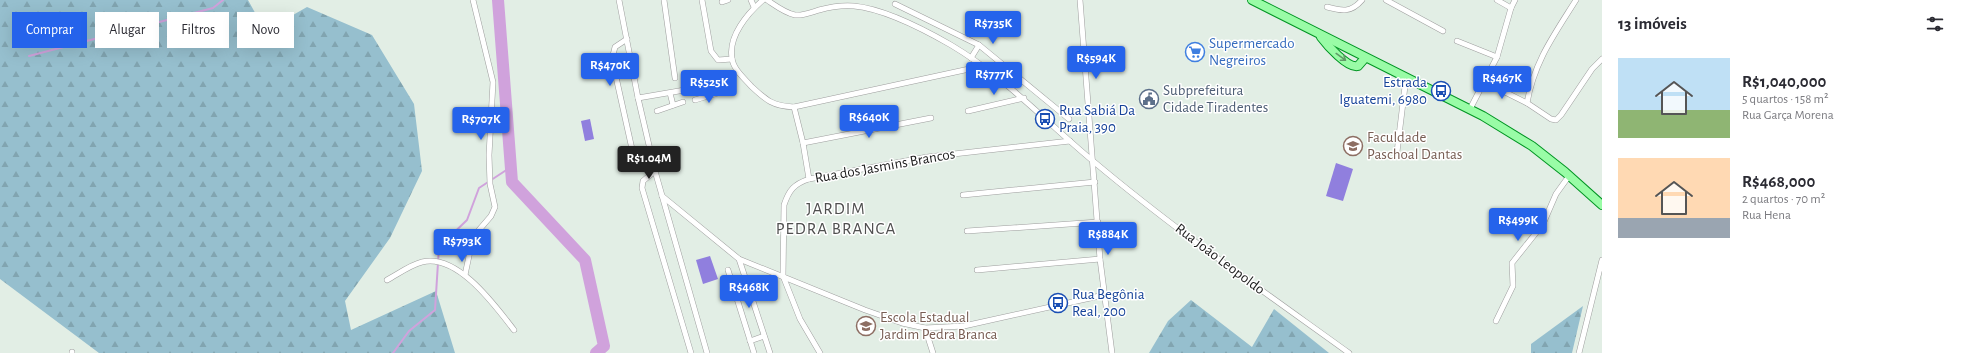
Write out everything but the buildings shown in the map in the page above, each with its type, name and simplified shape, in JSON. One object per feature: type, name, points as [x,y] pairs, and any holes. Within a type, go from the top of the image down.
[{"type":"main road","points":[[1252,0],[1470,110],[1532,146],[1602,205]]},
{"type":"main road","points":[[1319,35],[1333,51],[1353,66],[1358,66],[1365,58]]},
{"type":"street","points":[[465,275],[473,237],[491,216],[495,207],[490,184],[489,155],[493,82],[473,0]]},
{"type":"street","points":[[619,0],[638,98],[655,171],[707,353]]},
{"type":"street","points":[[664,0],[675,78]]},
{"type":"street","points":[[702,0],[712,51],[718,60],[732,59]]},
{"type":"street","points":[[722,2],[728,0]]},
{"type":"street","points":[[751,0],[754,7]]},
{"type":"street","points":[[763,0],[754,7],[740,26],[735,38],[732,59],[743,77],[765,100],[781,106],[794,107],[983,66]]},
{"type":"street","name":"Rua João Leopoldo","points":[[767,0],[785,12],[796,15],[839,6],[853,6],[876,11],[930,34],[971,58],[1024,98],[1093,161],[1265,294],[1349,353]]},
{"type":"street","points":[[1080,0],[1100,259],[1112,353]]},
{"type":"street","points":[[1327,7],[1346,11],[1353,8],[1362,0]]},
{"type":"street","points":[[1386,0],[1444,31]]},
{"type":"street","points":[[1496,0],[1510,8]]},
{"type":"street","points":[[1470,110],[1497,57],[1510,8],[1515,0]]},
{"type":"street","points":[[1527,103],[1530,86],[1538,64],[1576,0]]},
{"type":"street","points":[[895,4],[979,45],[1069,119]]},
{"type":"street","points":[[627,39],[615,47],[612,58],[632,149]]},
{"type":"street","points":[[1457,41],[1497,57]]},
{"type":"street","points":[[971,58],[979,45]]},
{"type":"street","points":[[1485,82],[1527,103],[1551,119],[1557,119],[1592,70],[1602,59]]},
{"type":"street","points":[[1397,152],[1406,78]]},
{"type":"street","points":[[638,98],[708,86]]},
{"type":"street","points":[[699,88],[702,98]]},
{"type":"street","points":[[670,93],[673,105]]},
{"type":"street","points":[[695,100],[718,93]]},
{"type":"street","points":[[968,111],[1024,98]]},
{"type":"street","points":[[657,110],[683,102]]},
{"type":"street","points":[[794,107],[803,143],[809,179]]},
{"type":"street","points":[[803,143],[931,118]]},
{"type":"street","name":"Rua dos Jasmins Brancos","points":[[783,276],[784,205],[791,188],[799,182],[927,157],[1070,141]]},
{"type":"street","points":[[655,171],[644,181],[642,188],[691,353]]},
{"type":"street","points":[[1496,321],[1513,286],[1512,263],[1543,224],[1556,194],[1569,176]]},
{"type":"street","points":[[963,195],[1095,182]]},
{"type":"street","points":[[662,196],[739,259],[865,310],[902,323],[925,328],[964,326],[1104,295]]},
{"type":"street","points":[[967,231],[1098,222]]},
{"type":"street","points":[[739,259],[770,353]]},
{"type":"street","points":[[977,270],[1100,259]]},
{"type":"street","points":[[1579,353],[1602,260]]},
{"type":"street","points":[[387,280],[423,262],[439,263],[465,275],[494,304],[514,330]]},
{"type":"street","points":[[728,270],[754,353]]},
{"type":"street","points":[[783,276],[800,319],[820,353]]},
{"type":"street","points":[[925,328],[934,353]]},
{"type":"street","points":[[750,341],[764,336]]},
{"type":"green space","points":[[0,0],[248,0],[255,12],[237,12],[237,48],[294,48],[294,14],[307,7],[372,35],[414,104],[422,171],[390,238],[345,301],[351,330],[436,291],[455,353],[99,353],[0,279]]},
{"type":"green space","points":[[1191,300],[1252,347],[1274,309],[1329,353],[1149,353],[1168,321]]},
{"type":"green space","points":[[1583,306],[1572,353],[1531,353],[1531,344]]},
{"type":"shaded area","points":[[590,119],[594,139],[585,141],[581,121]]},
{"type":"shaded area","points":[[1336,163],[1353,169],[1343,201],[1326,196]]},
{"type":"shaded area","points":[[710,256],[718,279],[703,284],[696,260]]},
{"type":"waterway","points":[[29,56],[213,8],[223,0]]},
{"type":"waterway","points":[[498,0],[512,182],[585,260],[604,346],[596,353]]},
{"type":"waterway","points":[[393,353],[409,331],[435,310],[439,247],[467,220],[479,188],[511,167]]},
{"type":"place","name":"Supermercado Negreiros","points":[[1195,52]]},
{"type":"place","name":"Estrada Iguatemi, 6980","points":[[1441,91]]},
{"type":"place","name":"Subprefeitura Cidade Tiradentes","points":[[1149,99]]},
{"type":"place","name":"Rua Sabiá Da Praia, 390","points":[[1045,119]]},
{"type":"place","name":"Faculdade Paschoal Dantas","points":[[1353,146]]},
{"type":"place","name":"Rua Begônia Real, 200","points":[[1058,303]]},
{"type":"place","name":"Escola Estadual Jardim Pedra Branca","points":[[866,326]]},
{"type":"district","name":"JARDIM PEDRA BRANCA","points":[[836,218]]}]
